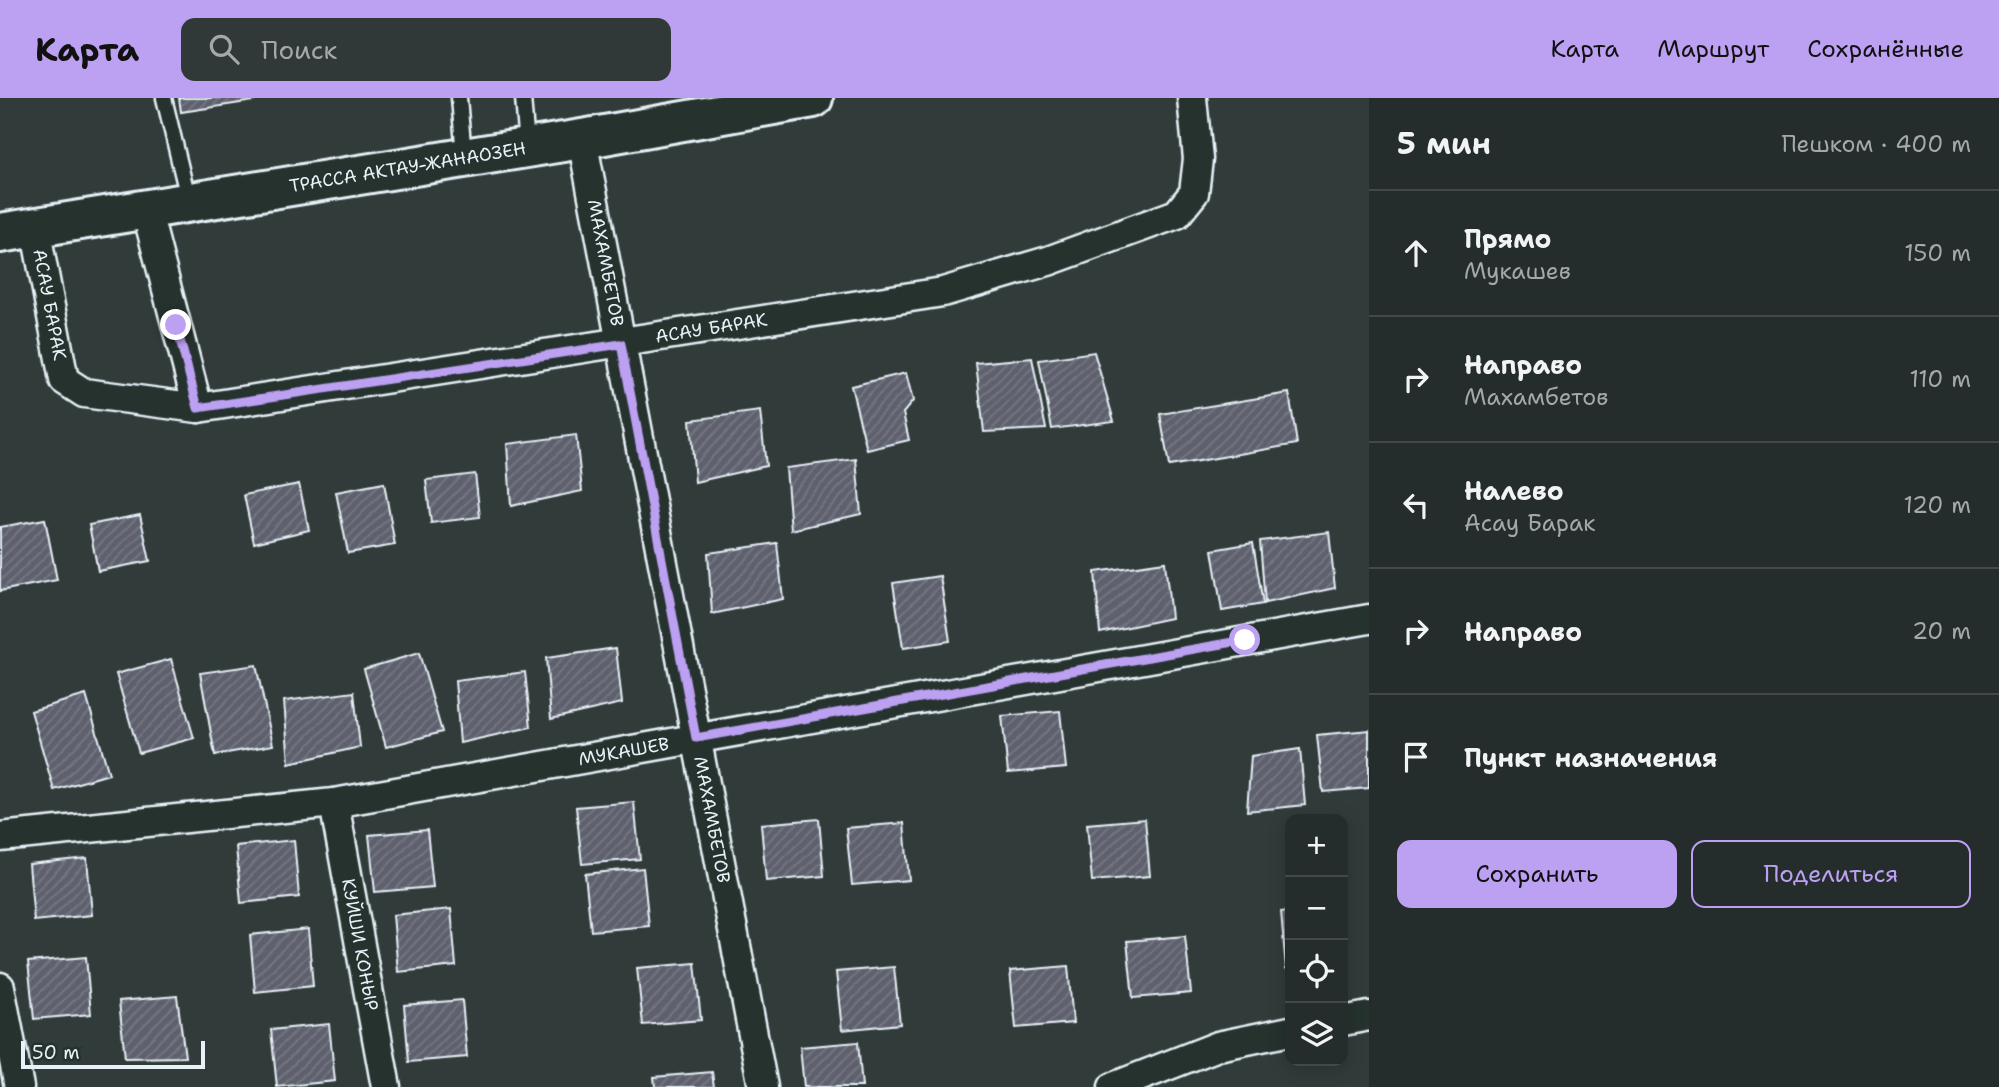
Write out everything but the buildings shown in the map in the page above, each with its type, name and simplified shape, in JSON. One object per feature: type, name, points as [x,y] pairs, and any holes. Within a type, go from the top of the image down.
[{"type":"main road","name":"ТРАССА АКТАУ-ЖАНАОЗЕН","points":[[17,230],[582,139],[813,98]]},
{"type":"street","name":"АСАУ БАРАК","points":[[17,230],[64,380],[84,393],[198,408],[621,344],[754,319],[943,292],[1048,261],[1177,214],[1194,193],[1198,159],[1192,98]]},
{"type":"street","name":"МАХАМБЕТОВ","points":[[582,139],[763,1087]]},
{"type":"street","points":[[146,209],[198,408]]},
{"type":"street","name":"МУКАШЕВ","points":[[0,837],[334,803],[1369,619]]},
{"type":"street","name":"КУЙШИ КОНЫР","points":[[334,803],[386,1087]]},
{"type":"street","points":[[0,987],[19,1087]]},
{"type":"street","points":[[1348,1020],[1369,1016]]},
{"type":"street","points":[[1113,1087],[1218,1046],[1285,1032]]},
{"type":"lane","points":[[164,98],[188,202]]},
{"type":"lane","points":[[459,98],[464,158]]},
{"type":"lane","points":[[523,98],[527,147]]},
{"type":"route","points":[[176,325],[198,408],[621,344],[696,738],[1245,640]]}]
